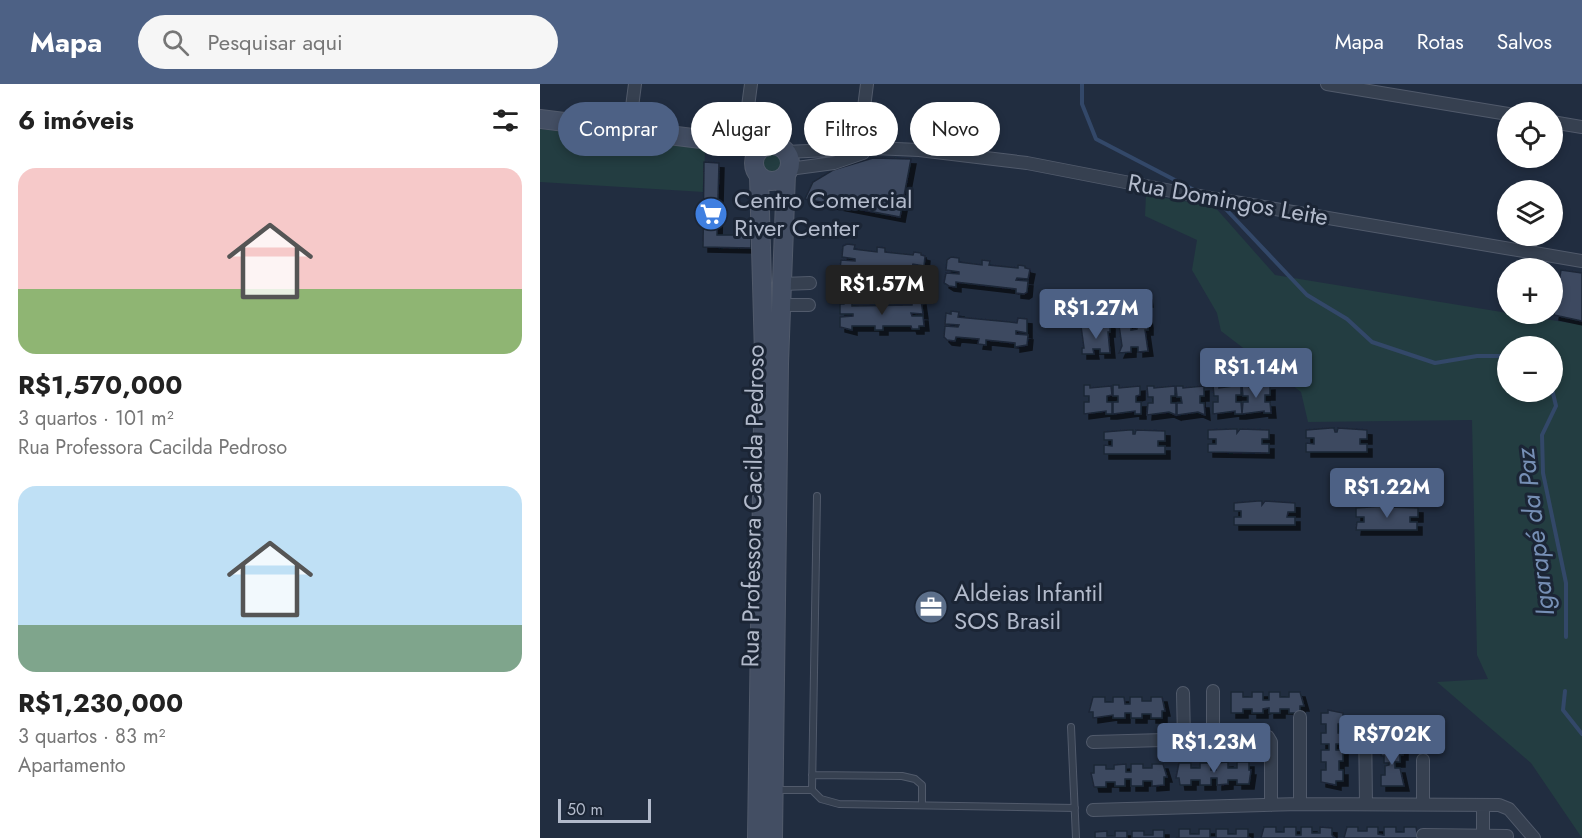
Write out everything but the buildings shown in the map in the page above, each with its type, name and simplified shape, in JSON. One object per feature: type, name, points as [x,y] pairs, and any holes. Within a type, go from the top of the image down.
[{"type":"street","points":[[633,102],[635,84]]},
{"type":"street","points":[[749,102],[751,84]]},
{"type":"street","points":[[865,102],[867,84]]},
{"type":"street","points":[[1327,84],[1497,112]]},
{"type":"street","points":[[540,119],[558,121]]},
{"type":"street","points":[[1563,124],[1582,127]]},
{"type":"street","name":"Rua Domingos Leite","points":[[898,149],[1027,164],[1187,194],[1582,261]]},
{"type":"street","points":[[734,156],[770,181],[787,165],[782,156]]},
{"type":"street","points":[[756,156],[758,173]]},
{"type":"street","name":"Rua Domingos Leite","points":[[787,165],[836,156]]},
{"type":"street","name":"Rua Domingos Leite","points":[[787,165],[836,156]]},
{"type":"street","name":"Rua Professora Cacilda Pedroso","points":[[773,838],[781,305],[787,165]]},
{"type":"street","name":"Rua Professora Cacilda Pedroso","points":[[758,173],[764,355],[758,838]]},
{"type":"street","points":[[782,284],[810,283]]},
{"type":"street","points":[[781,305],[809,305]]},
{"type":"street","points":[[1213,691],[1213,738]]},
{"type":"street","points":[[1183,693],[1184,739]]},
{"type":"street","points":[[1300,717],[1300,804]]},
{"type":"street","points":[[1365,722],[1366,804]]},
{"type":"street","points":[[1093,742],[1269,738],[1271,805]]},
{"type":"street","points":[[1423,760],[1423,804]]},
{"type":"street","points":[[1093,810],[1300,804],[1504,806],[1534,838]]},
{"type":"street","points":[[1483,805],[1484,836]]},
{"type":"street","points":[[1423,835],[1507,836]]},
{"type":"lane","points":[[817,496],[812,790],[820,800],[830,803],[922,806],[1075,808]]},
{"type":"lane","points":[[1071,727],[1076,838]]},
{"type":"lane","points":[[812,776],[902,776],[915,779],[922,785],[922,806]]},
{"type":"lane","points":[[772,790],[812,790]]},
{"type":"green space","points":[[540,129],[558,131],[558,156],[679,156],[679,145],[691,146],[691,156],[705,156],[704,192],[540,182]]},
{"type":"green space","points":[[765,156],[779,156],[782,159],[782,167],[776,173],[768,173],[762,167],[762,159]]},
{"type":"green space","points":[[1146,195],[1214,206],[1275,275],[1497,311],[1497,324],[1563,324],[1563,322],[1582,325],[1582,838],[1531,763],[1437,682],[1488,679],[1477,655],[1472,420],[1308,422],[1301,392],[1221,331],[1217,313],[1192,270],[1197,240],[1145,216]]},
{"type":"waterway","name":"Igarapé da Paz","points":[[1082,84],[1082,104],[1096,139],[1196,191]]},
{"type":"waterway","name":"Igarapé da Paz","points":[[1221,204],[1307,295],[1347,319],[1372,342],[1435,363],[1477,356],[1497,356]]},
{"type":"waterway","name":"Igarapé da Paz","points":[[1555,402],[1556,406],[1542,435],[1543,473],[1566,583],[1566,637]]},
{"type":"waterway","name":"Igarapé da Paz","points":[[1565,691],[1563,710],[1582,734]]},
{"type":"place","name":"Centro Comercial River Center","points":[[711,214]]},
{"type":"place","name":"Aldeias Infantil SOS Brasil","points":[[931,607]]}]
